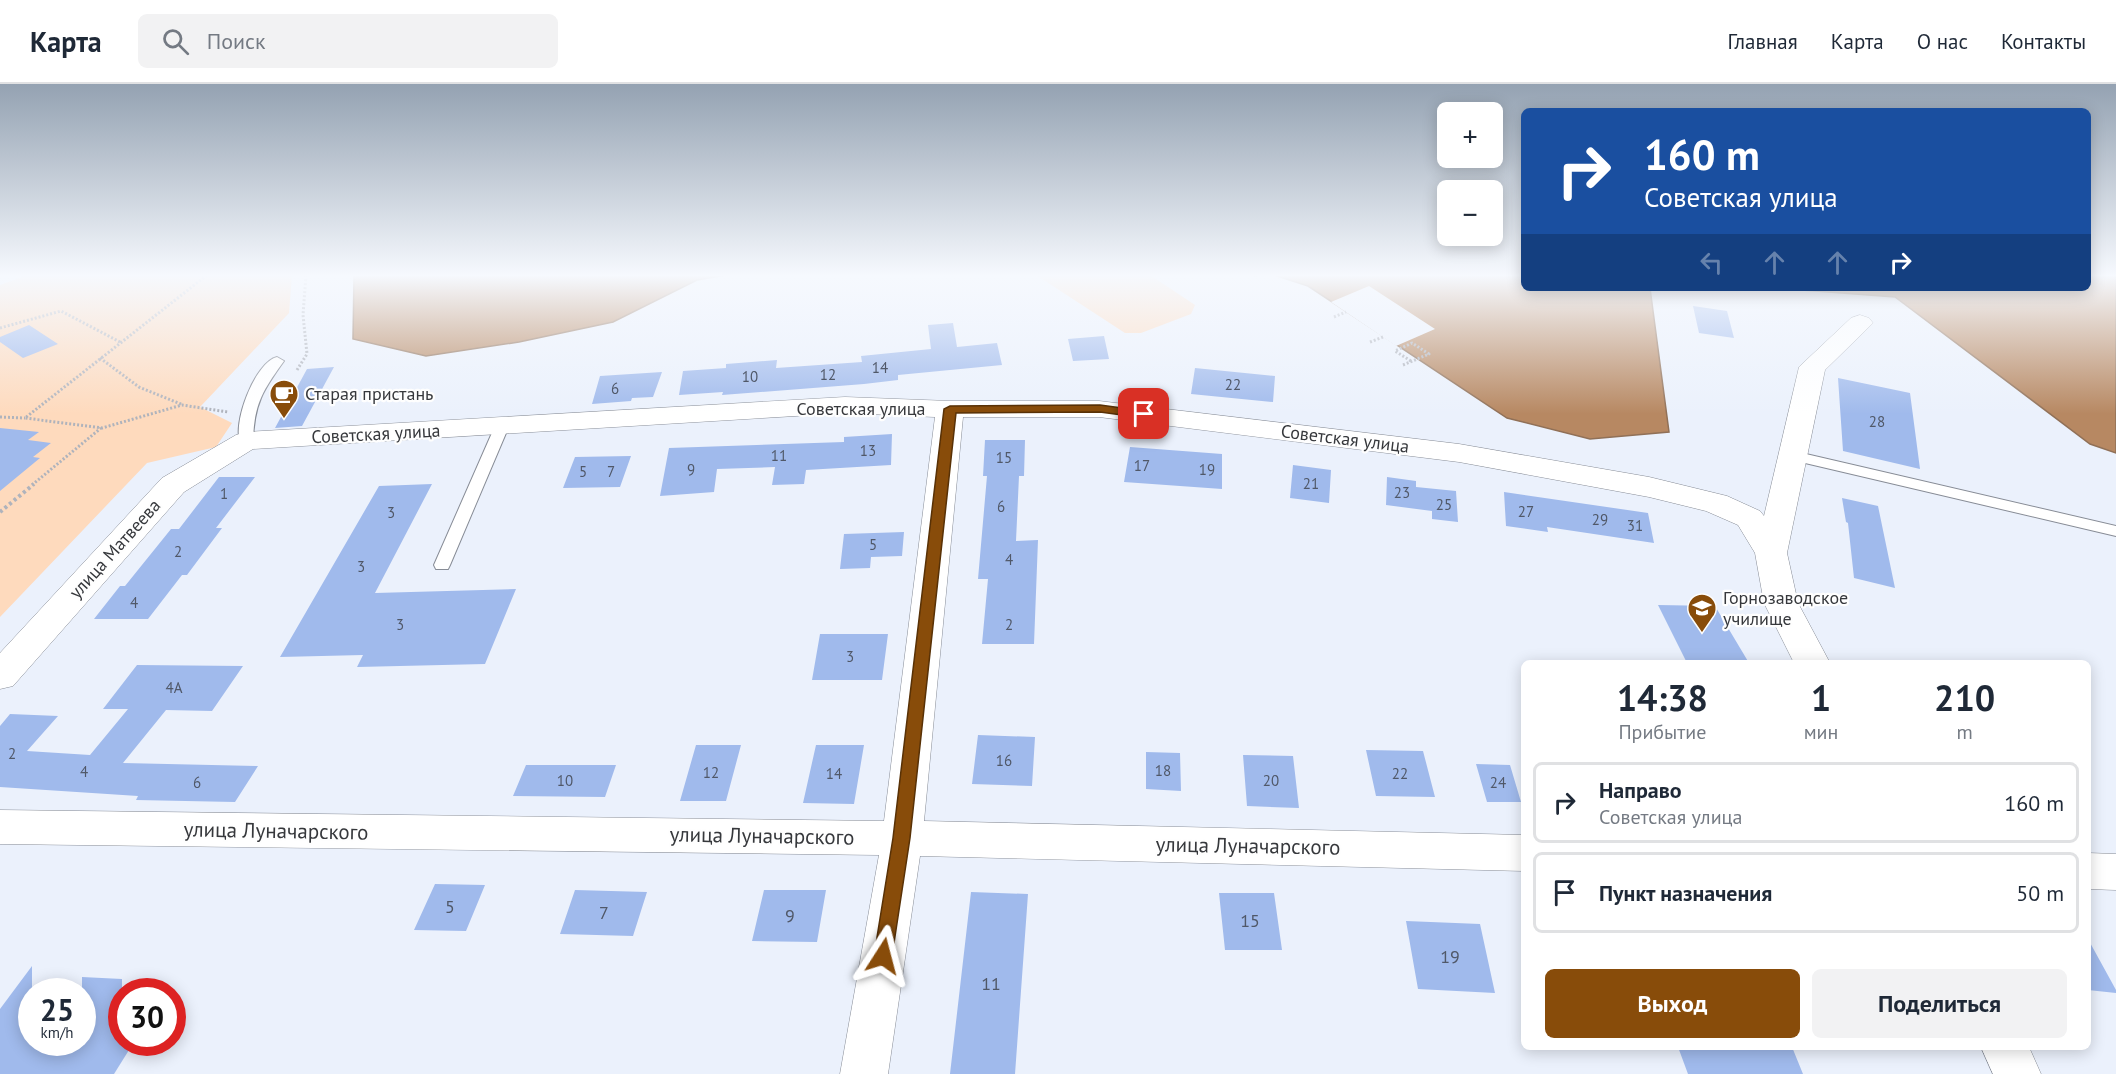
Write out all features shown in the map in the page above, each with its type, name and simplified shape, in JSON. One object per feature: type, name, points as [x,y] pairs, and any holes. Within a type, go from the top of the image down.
[{"type":"street","points":[[1810,660],[1781,603],[1771,553],[1812,367],[1860,323]]},
{"type":"street","name":"Советская улица","points":[[246,428],[502,426],[845,405],[950,409],[1100,409],[1459,453],[1649,487],[1716,503],[1749,518],[1771,553]]},
{"type":"street","points":[[864,1074],[902,838],[950,409]]},
{"type":"street","name":"улица Матвеева","points":[[0,676],[173,485],[246,428]]},
{"type":"street","name":"улица Луначарского","points":[[0,827],[902,838],[1521,853]]},
{"type":"street","points":[[2091,871],[2116,872]]},
{"type":"street","points":[[2005,1050],[2017,1074]]},
{"type":"lane","points":[[246,428],[255,388],[277,360]]},
{"type":"lane","points":[[442,565],[502,426]]},
{"type":"lane","points":[[1793,456],[2116,531]]},
{"type":"path","points":[[0,328],[24,321]]},
{"type":"path","points":[[80,321],[120,342]]},
{"type":"path","points":[[25,418],[147,321]]},
{"type":"path","points":[[1370,342],[1383,337]]},
{"type":"path","points":[[1403,365],[1429,354],[1412,343],[1395,351],[1411,361]]},
{"type":"path","points":[[99,358],[139,387],[246,428]]},
{"type":"path","points":[[0,512],[102,428],[182,405]]},
{"type":"path","points":[[0,417],[102,428]]},
{"type":"shaded area","points":[[0,321],[281,321],[200,407],[232,423],[216,447],[147,463],[0,617]]},
{"type":"shaded area","points":[[353,321],[615,321],[519,342],[426,356],[353,339]]},
{"type":"shaded area","points":[[1107,321],[1172,321],[1141,333],[1125,333]]},
{"type":"shaded area","points":[[1361,321],[1654,321],[1669,432],[1590,439],[1507,418]]},
{"type":"shaded area","points":[[1927,321],[2116,321],[2116,453],[2090,444]]},
{"type":"pier","points":[[1359,321],[1423,321],[1435,329],[1396,346]]},
{"type":"building","points":[[1696,321],[1730,321],[1734,338],[1699,333]]},
{"type":"building","points":[[953,323],[957,347],[997,343],[1002,365],[898,375],[898,380],[864,384],[722,395],[723,392],[679,395],[683,371],[726,368],[726,364],[777,360],[776,368],[862,362],[861,356],[931,349],[928,325]]},
{"type":"building","points":[[29,325],[58,344],[23,358],[0,342],[0,337]]},
{"type":"building","points":[[1104,336],[1109,359],[1073,361],[1068,339]]},
{"type":"building","points":[[334,367],[302,426],[275,428],[307,369]]},
{"type":"building","points":[[1195,368],[1275,376],[1273,402],[1191,394]]},
{"type":"building","points":[[662,372],[653,397],[592,404],[600,376]]},
{"type":"building","points":[[1838,378],[1910,393],[1920,469],[1843,451]]},
{"type":"building","points":[[0,428],[39,432],[28,440],[51,443],[33,457],[40,458],[0,491]]},
{"type":"building","points":[[892,434],[891,465],[806,470],[804,484],[772,485],[775,467],[717,469],[714,492],[660,496],[669,448],[844,442],[844,437]]},
{"type":"building","points":[[985,440],[1025,440],[1024,476],[1019,476],[1016,541],[1038,540],[1034,644],[982,644],[988,579],[978,579],[987,476],[983,476]]},
{"type":"building","points":[[1130,447],[1222,454],[1222,489],[1124,482]]},
{"type":"building","points":[[631,456],[620,487],[563,488],[575,457]]},
{"type":"building","points":[[1293,465],[1331,470],[1329,503],[1290,498]]},
{"type":"building","points":[[219,477],[255,477],[216,528],[222,528],[187,575],[182,575],[148,619],[94,619],[120,586],[125,586],[171,529],[179,529]]},
{"type":"building","points":[[1387,477],[1416,481],[1416,487],[1456,491],[1458,522],[1432,519],[1432,511],[1386,505]]},
{"type":"building","points":[[432,484],[375,593],[516,589],[485,664],[357,667],[363,655],[280,657],[379,486]]},
{"type":"building","points":[[1504,492],[1648,513],[1654,543],[1547,527],[1548,532],[1506,526]]},
{"type":"building","points":[[1842,498],[1878,506],[1895,588],[1854,578],[1848,523]]},
{"type":"building","points":[[904,532],[902,556],[871,557],[870,568],[840,569],[844,534]]},
{"type":"building","name":"Горнозаводское училище","points":[[1658,605],[1715,606],[1747,660],[1686,660]]},
{"type":"building","points":[[820,634],[888,634],[882,680],[812,680]]},
{"type":"building","points":[[137,665],[243,666],[212,711],[166,710],[123,763],[258,766],[235,802],[136,800],[138,796],[0,787],[0,726],[10,714],[58,716],[27,751],[90,755],[128,709],[103,709]]},
{"type":"building","points":[[978,735],[1035,737],[1032,786],[972,784]]},
{"type":"building","points":[[696,745],[741,745],[726,801],[680,801]]},
{"type":"building","points":[[816,745],[864,745],[854,804],[803,803]]},
{"type":"building","points":[[1366,750],[1423,751],[1435,797],[1376,796]]},
{"type":"building","points":[[1146,752],[1180,753],[1181,791],[1146,789]]},
{"type":"building","points":[[1243,755],[1293,756],[1299,808],[1247,806]]},
{"type":"building","points":[[1476,764],[1510,765],[1521,802],[1487,802]]},
{"type":"building","points":[[526,765],[616,765],[605,797],[513,796]]},
{"type":"building","points":[[435,884],[485,885],[466,931],[414,930]]},
{"type":"building","points":[[575,890],[647,892],[633,936],[560,934]]},
{"type":"building","points":[[764,890],[826,890],[817,942],[752,941]]},
{"type":"building","points":[[971,892],[1028,894],[1015,1074],[950,1074]]},
{"type":"building","points":[[1219,893],[1274,893],[1282,950],[1225,950]]},
{"type":"building","points":[[1406,921],[1480,924],[1495,993],[1418,989]]},
{"type":"building","points":[[2091,944],[2116,990],[2116,993],[2091,990]]},
{"type":"building","points":[[32,966],[32,978],[23,978]]},
{"type":"building","points":[[82,977],[108,978],[108,1056],[125,1056],[114,1074],[0,1074],[0,1009],[18,985],[18,1056],[96,1056],[96,978]]},
{"type":"building","points":[[1679,1050],[1793,1050],[1803,1074],[1688,1074]]},
{"type":"place","name":"Старая пристань","points":[[284,420]]},
{"type":"place","name":"Горнозаводское училище","points":[[1702,634]]},
{"type":"route","points":[[883,956],[902,838],[950,409],[1100,409],[1144,414]]}]
